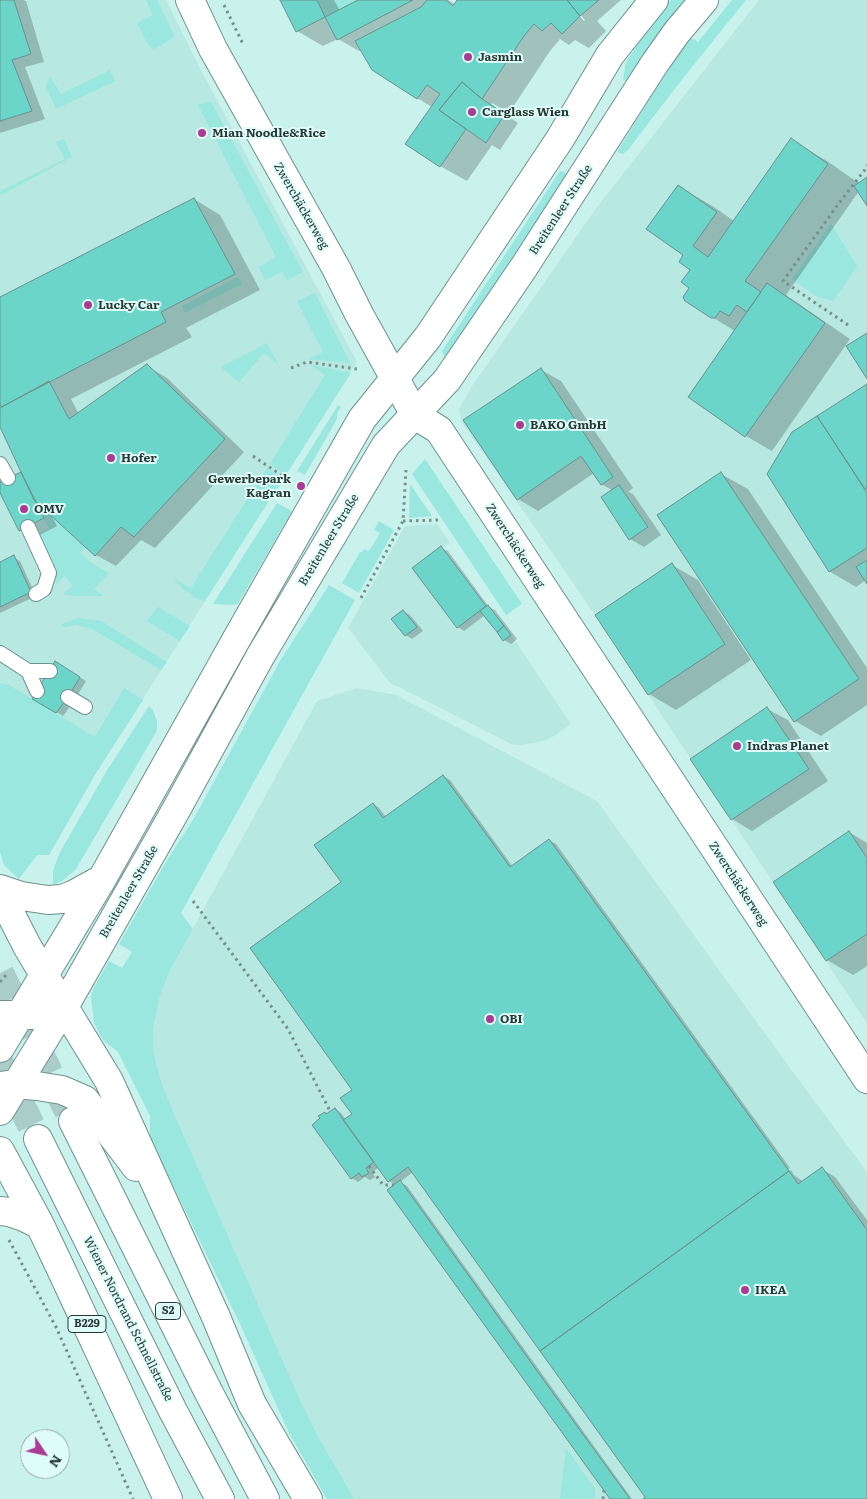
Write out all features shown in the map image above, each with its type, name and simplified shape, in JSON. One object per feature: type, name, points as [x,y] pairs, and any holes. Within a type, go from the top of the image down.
[{"type":"main road","name":"Zwerchäckerweg","points":[[190,0],[213,49],[415,415],[439,430],[867,1079]]},
{"type":"main road","points":[[0,1048],[10,1015],[44,975],[102,879],[362,419],[428,337],[560,139],[610,56],[654,0]]},
{"type":"main road","name":"Breitenleer Straße","points":[[0,1111],[8,1085],[64,1007],[279,623],[386,445],[447,380],[524,267],[655,63],[677,32],[704,0]]},
{"type":"main road","points":[[0,889],[20,896],[48,900],[62,899],[102,879]]},
{"type":"main road","points":[[0,893],[27,946],[109,1081],[216,1317],[252,1404],[308,1499]]},
{"type":"main road","points":[[10,1015],[39,1015],[64,1007]]},
{"type":"main road","points":[[8,1085],[37,1086],[62,1090],[85,1100],[168,1210]]},
{"type":"main road","name":"S2","points":[[74,1121],[200,1375],[265,1499]]},
{"type":"main road","name":"Wiener Nordrand Schnellstraße","points":[[38,1139],[173,1411],[220,1499]]},
{"type":"main road","name":"B229","points":[[0,1151],[40,1225],[168,1499]]},
{"type":"main road","points":[[0,1211],[24,1217],[40,1225]]},
{"type":"lane","points":[[0,464],[8,478]]},
{"type":"lane","points":[[28,526],[49,572],[44,589],[36,594]]},
{"type":"lane","points":[[0,653],[28,672],[37,691]]},
{"type":"lane","points":[[28,672],[50,671]]},
{"type":"lane","points":[[68,697],[85,707]]},
{"type":"path","points":[[848,325],[783,281],[867,165]]},
{"type":"path","points":[[291,368],[307,362],[357,369]]},
{"type":"path","points":[[253,456],[287,479]]},
{"type":"path","points":[[361,598],[403,522],[406,470]]},
{"type":"path","points":[[403,522],[439,520]]},
{"type":"path","points":[[193,900],[288,1029],[330,1112]]},
{"type":"path","points":[[0,982],[6,975]]},
{"type":"path","points":[[369,1166],[383,1185],[394,1185]]},
{"type":"path","points":[[17,1254],[56,1327],[133,1499]]},
{"type":"path","points":[[603,1499],[604,1490]]},
{"type":"shaded area","points":[[0,0],[166,0],[203,74],[357,362],[96,773],[49,855],[37,855],[19,879],[4,865],[0,851]]},
{"type":"shaded area","points":[[146,0],[157,0],[174,35],[171,39],[154,49],[148,44],[137,23],[153,15]]},
{"type":"shaded area","points":[[317,0],[358,0],[325,17]]},
{"type":"shaded area","points":[[671,0],[687,0],[627,82],[625,81],[623,79],[626,62],[652,23]]},
{"type":"shaded area","points":[[732,0],[746,0],[628,150],[623,154],[617,152],[690,39],[698,42]]},
{"type":"shaded area","points":[[759,0],[867,0],[867,1023],[595,615],[461,421],[459,409],[472,386],[597,207]]},
{"type":"shaded area","points":[[110,70],[115,81],[56,109],[46,86],[50,77],[61,94]]},
{"type":"shaded area","points":[[211,102],[303,272],[287,280],[282,272],[265,280],[259,267],[276,257],[198,105]]},
{"type":"shaded area","points":[[64,139],[72,157],[0,195],[0,191],[65,159],[56,142]]},
{"type":"shaded area","points":[[560,171],[565,172],[567,177],[446,361],[442,351]]},
{"type":"shaded area","points":[[831,224],[857,266],[833,301],[816,296],[792,279]]},
{"type":"shaded area","points":[[238,277],[242,284],[185,313],[182,306]]},
{"type":"shaded area","points":[[315,293],[350,363],[308,359],[323,352],[297,301]]},
{"type":"shaded area","points":[[267,343],[278,364],[264,353],[239,382],[221,367]]},
{"type":"shaded area","points":[[310,365],[351,373],[286,475],[270,464],[325,375]]},
{"type":"shaded area","points":[[338,405],[341,407],[337,414],[337,419],[305,475],[297,471]]},
{"type":"shaded area","points":[[425,459],[522,604],[506,615],[412,474]]},
{"type":"shaded area","points":[[267,468],[283,479],[205,601],[196,598],[183,589],[175,579],[191,588]]},
{"type":"shaded area","points":[[410,484],[432,516],[409,518]]},
{"type":"shaded area","points":[[34,500],[85,547],[80,553],[93,564],[109,573],[94,589],[104,596],[73,596],[63,594],[73,586],[65,576],[56,584],[56,575],[37,534],[49,528]]},
{"type":"shaded area","points":[[277,503],[292,511],[238,604],[213,604]]},
{"type":"shaded area","points":[[379,521],[394,530],[359,593],[342,583],[360,552],[364,549],[369,551],[380,533],[374,530]]},
{"type":"shaded area","points":[[437,524],[450,543],[443,548],[486,606],[488,605],[506,627],[571,724],[554,736],[533,743],[511,744],[391,684],[348,628],[405,526]]},
{"type":"shaded area","points":[[329,585],[355,600],[181,913],[193,929],[169,972],[160,995],[153,1028],[153,1049],[164,1091],[298,1396],[318,1437],[354,1499],[327,1499],[289,1433],[240,1324],[150,1138],[150,1116],[118,1052],[103,1040],[94,1023],[91,998],[93,989],[109,961],[122,968],[132,952],[119,944],[166,862],[194,818],[280,661]]},
{"type":"shaded area","points":[[158,607],[190,626],[180,641],[147,621]]},
{"type":"shaded area","points":[[79,618],[101,621],[167,662],[161,670],[92,629],[77,625],[62,626],[62,624]]},
{"type":"shaded area","points":[[0,683],[9,685],[95,737],[124,688],[143,700],[96,773],[49,855],[37,855],[19,879],[4,865],[0,852]]},
{"type":"shaded area","points":[[357,688],[396,695],[597,801],[867,1172],[867,1499],[336,1499],[287,1417],[133,1013],[161,987],[317,701]]},
{"type":"shaded area","points":[[149,706],[153,710],[157,721],[155,734],[76,869],[62,881],[53,885],[53,871],[59,854],[106,772]]},
{"type":"shaded area","points":[[566,1448],[595,1489],[595,1499],[560,1499]]},
{"type":"building","points":[[0,0],[14,0],[31,54],[12,60],[32,111],[0,121]]},
{"type":"building","points":[[280,0],[317,0],[325,17],[296,32]]},
{"type":"building","points":[[358,0],[413,0],[337,40],[325,17]]},
{"type":"building","points":[[427,0],[446,0],[453,6],[457,0],[567,0],[580,16],[562,34],[551,23],[542,31],[534,24],[482,99],[462,82],[439,110],[466,129],[440,167],[405,144],[440,94],[427,85],[417,99],[372,70],[355,41],[421,7]]},
{"type":"building","points":[[567,0],[599,0],[580,16]]},
{"type":"building","name":"Carglass Wien","points":[[462,82],[482,99],[505,114],[486,143],[439,110]]},
{"type":"building","points":[[791,138],[828,164],[745,281],[761,292],[747,312],[737,305],[729,316],[720,311],[715,318],[711,318],[685,301],[683,297],[689,288],[681,282],[690,270],[679,262],[683,255],[646,229],[678,185],[717,212],[693,246],[708,257]]},
{"type":"building","points":[[867,177],[867,206],[854,186]]},
{"type":"building","name":"Lucky Car","points":[[194,198],[235,274],[161,312],[166,322],[1,407],[0,297]]},
{"type":"building","points":[[767,283],[825,323],[745,437],[688,397]]},
{"type":"building","points":[[867,333],[867,379],[846,346]]},
{"type":"building","name":"Hofer","points":[[147,364],[225,439],[134,537],[121,527],[95,556],[34,500],[0,427],[0,408],[49,381],[69,419]]},
{"type":"building","points":[[541,368],[613,477],[601,485],[581,456],[517,500],[463,420]]},
{"type":"building","points":[[867,384],[867,488],[865,489],[817,416]]},
{"type":"building","points":[[817,416],[867,493],[867,548],[829,572],[767,474],[792,432]]},
{"type":"building","name":"OMV","points":[[21,472],[44,518],[19,531],[0,493],[0,482]]},
{"type":"building","points":[[721,472],[859,679],[794,722],[657,515]]},
{"type":"building","points":[[619,485],[648,527],[629,540],[601,497]]},
{"type":"building","points":[[441,546],[486,606],[457,628],[412,568]]},
{"type":"building","points":[[14,555],[31,592],[0,607],[0,562]]},
{"type":"building","points":[[867,560],[867,584],[856,567]]},
{"type":"building","points":[[672,563],[725,644],[648,695],[595,615]]},
{"type":"building","points":[[488,605],[504,626],[497,632],[480,611]]},
{"type":"building","points":[[403,610],[417,627],[405,636],[391,619]]},
{"type":"building","points":[[504,626],[511,635],[503,641],[497,632]]},
{"type":"building","points":[[55,661],[80,677],[56,713],[32,699]]},
{"type":"building","points":[[767,707],[809,769],[731,820],[690,759]]},
{"type":"building","name":"OBI","points":[[443,775],[510,867],[549,839],[789,1171],[540,1351],[408,1167],[388,1182],[343,1120],[352,1114],[340,1098],[352,1090],[250,948],[341,882],[314,845],[373,803],[383,818]]},
{"type":"building","points":[[849,831],[867,858],[867,934],[826,961],[773,882]]},
{"type":"building","points":[[335,1108],[374,1162],[366,1168],[369,1173],[362,1177],[359,1173],[351,1179],[312,1125],[320,1118],[318,1116],[325,1112],[326,1114]]},
{"type":"building","name":"IKEA","points":[[822,1167],[867,1230],[867,1499],[643,1499],[645,1497],[540,1351],[789,1171],[798,1184]]},
{"type":"building","points":[[400,1180],[630,1499],[610,1499],[387,1190]]},
{"type":"tunnel","points":[[0,973],[73,1121]]},
{"type":"tunnel","points":[[0,1063],[38,1139]]},
{"type":"place","name":"Jasmin","points":[[468,57]]},
{"type":"place","name":"Carglass Wien","points":[[472,112]]},
{"type":"place","name":"Mian Noodle&Rice","points":[[202,133]]},
{"type":"place","name":"Lucky Car","points":[[88,305]]},
{"type":"place","name":"BAKO GmbH","points":[[520,425]]},
{"type":"place","name":"Hofer","points":[[111,458]]},
{"type":"place","name":"Gewerbepark Kagran","points":[[301,486]]},
{"type":"place","name":"OMV","points":[[24,509]]},
{"type":"place","name":"Indras Planet","points":[[737,746]]},
{"type":"place","name":"OBI","points":[[490,1019]]},
{"type":"place","name":"IKEA","points":[[745,1290]]}]
